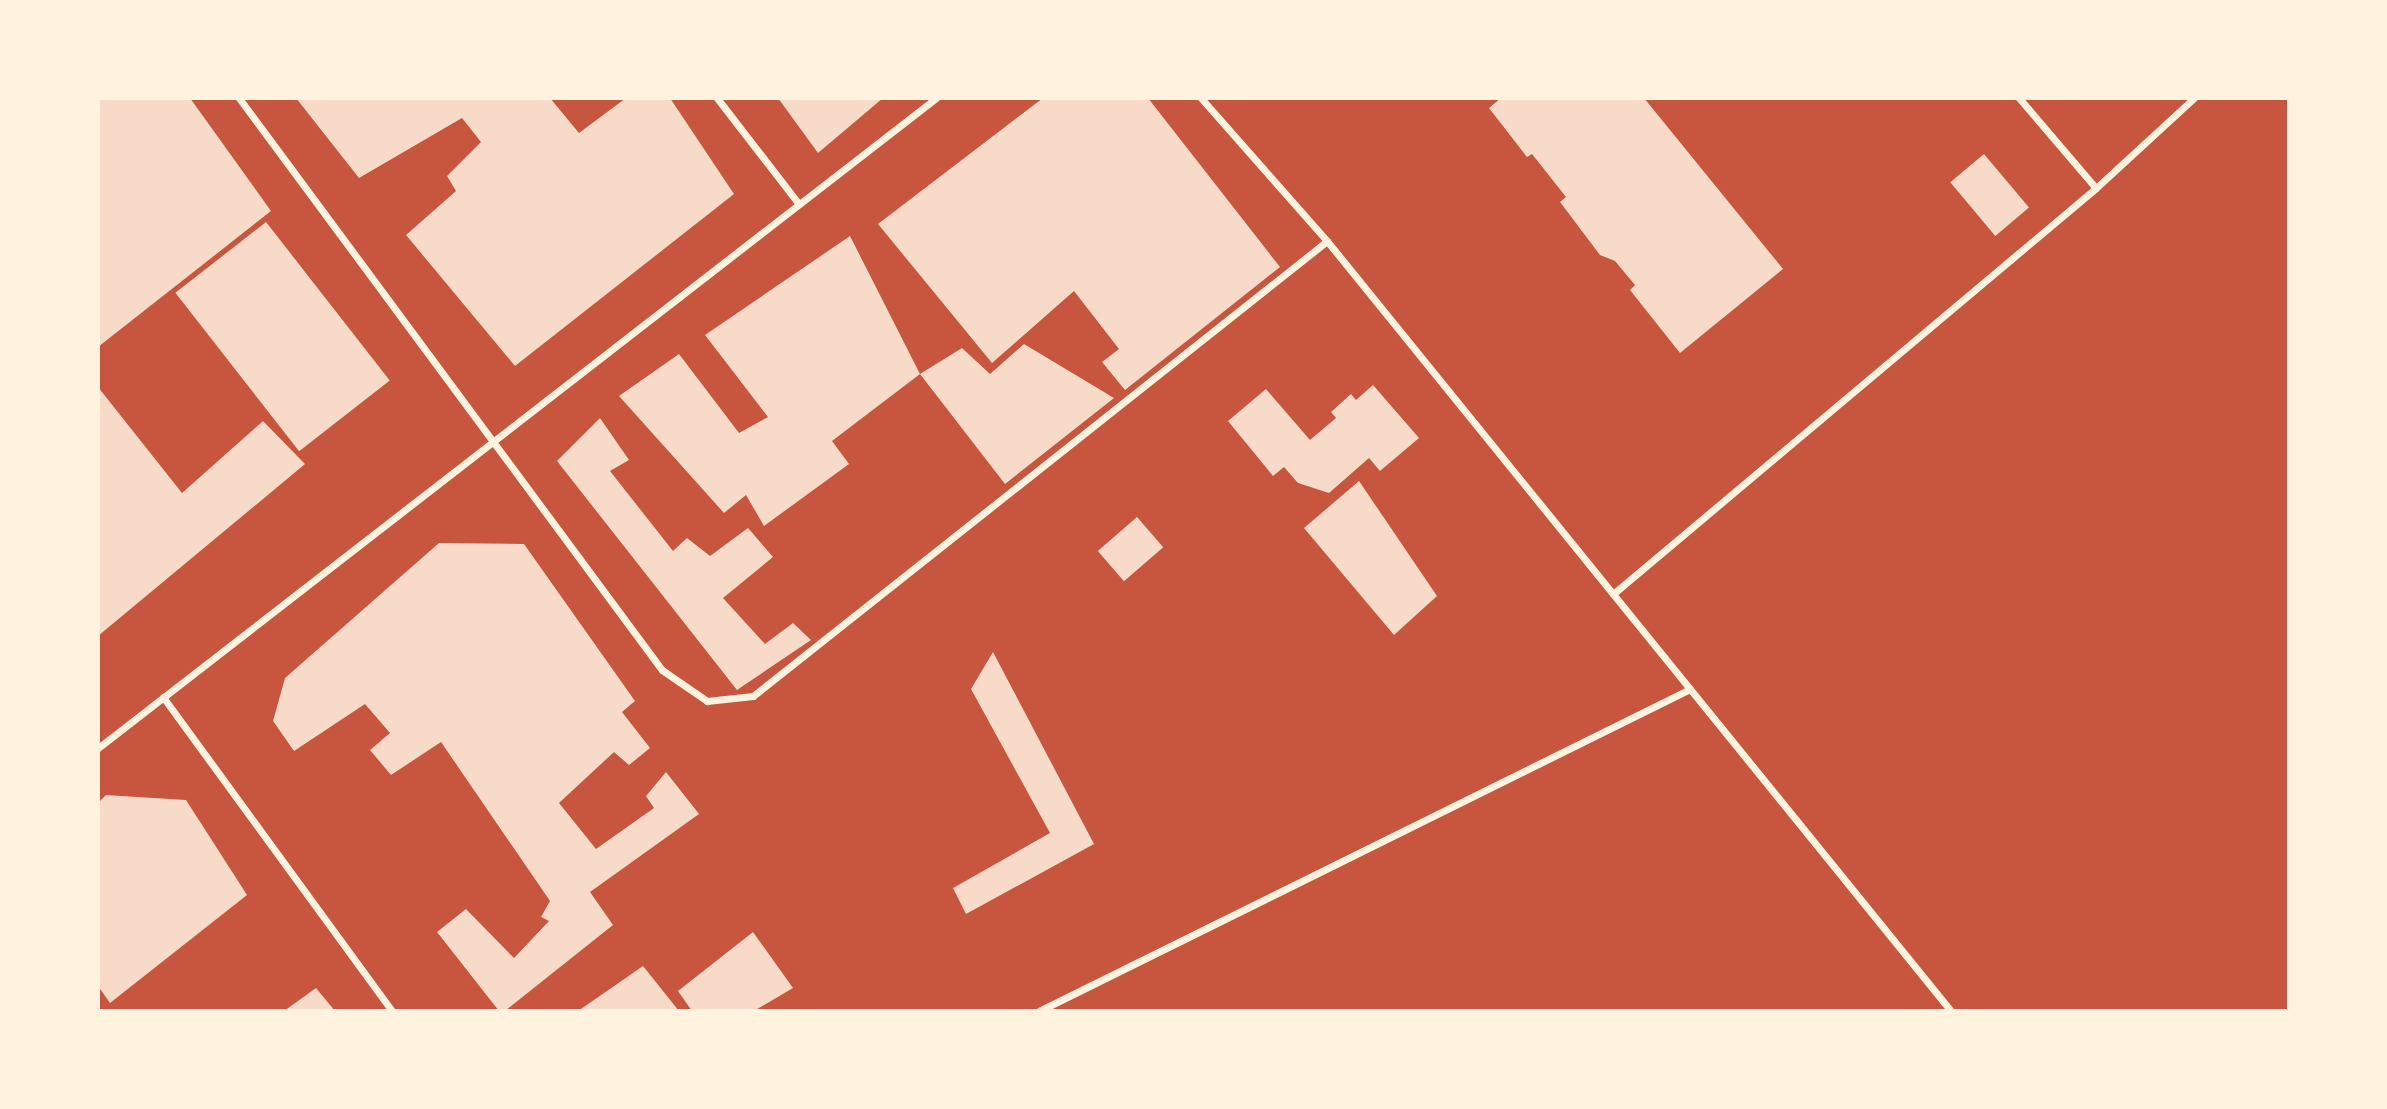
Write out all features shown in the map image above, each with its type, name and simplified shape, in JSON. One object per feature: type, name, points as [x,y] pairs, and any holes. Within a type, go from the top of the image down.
[{"type":"street","points":[[239,98],[491,443],[662,670],[707,701],[753,696],[1327,241]]},
{"type":"street","points":[[717,98],[799,204]]},
{"type":"street","points":[[98,748],[936,98]]},
{"type":"street","points":[[1201,98],[1327,241],[1951,1011]]},
{"type":"street","points":[[2020,98],[2095,188]]},
{"type":"street","points":[[1613,594],[2095,188],[2194,98]]},
{"type":"street","points":[[1039,1011],[1690,689]]},
{"type":"street","points":[[163,697],[393,1011]]},
{"type":"building","points":[[98,98],[190,98],[271,211],[98,347]]},
{"type":"building","points":[[296,98],[550,98],[579,133],[626,98],[670,98],[734,194],[515,366],[406,235],[456,191],[447,176],[481,142],[462,118],[359,178]]},
{"type":"building","points":[[778,98],[883,98],[818,153]]},
{"type":"building","points":[[1043,98],[1148,98],[1280,267],[1125,390],[1102,362],[1119,349],[1074,291],[992,363],[878,224]]},
{"type":"building","points":[[1501,98],[1644,98],[1783,269],[1680,353],[1630,290],[1635,285],[1615,261],[1600,255],[1560,202],[1566,197],[1532,154],[1527,157],[1489,108]]},
{"type":"building","points":[[1984,154],[2029,208],[1995,236],[1950,182]]},
{"type":"building","points":[[266,222],[390,380],[299,451],[175,293]]},
{"type":"building","points":[[850,236],[920,374],[832,441],[849,464],[764,526],[746,495],[724,513],[619,396],[679,354],[739,433],[768,417],[705,335]]},
{"type":"building","points":[[1024,344],[1114,398],[1005,484],[920,374],[962,348],[990,374]]},
{"type":"building","points":[[1373,385],[1419,438],[1380,471],[1369,458],[1329,493],[1298,483],[1284,467],[1273,476],[1228,421],[1266,389],[1310,440],[1336,418],[1331,412],[1351,394],[1356,400]]},
{"type":"building","points":[[98,387],[182,493],[263,421],[305,464],[98,636]]},
{"type":"building","points":[[600,418],[629,460],[610,471],[673,551],[687,538],[710,556],[748,528],[773,557],[723,598],[765,644],[793,623],[811,640],[737,690],[557,461]]},
{"type":"building","points":[[1359,481],[1437,596],[1394,635],[1304,528]]},
{"type":"building","points":[[1137,517],[1163,547],[1124,581],[1098,551]]},
{"type":"building","points":[[439,543],[524,544],[635,701],[622,712],[650,748],[629,765],[614,752],[559,803],[596,849],[654,808],[646,796],[666,772],[699,814],[590,892],[613,925],[505,1011],[499,1011],[437,932],[466,909],[514,958],[549,921],[541,917],[550,901],[441,742],[391,775],[370,750],[390,733],[365,704],[294,751],[273,721],[285,678]]},
{"type":"building","points":[[993,652],[1094,844],[966,914],[953,888],[1050,833],[971,689]]},
{"type":"building","points":[[106,795],[186,800],[247,895],[110,1003],[98,986],[98,803]]},
{"type":"building","points":[[753,932],[793,988],[754,1011],[692,1011],[678,991]]},
{"type":"building","points":[[643,966],[679,1011],[578,1011]]},
{"type":"building","points":[[316,988],[335,1011],[284,1011]]}]
